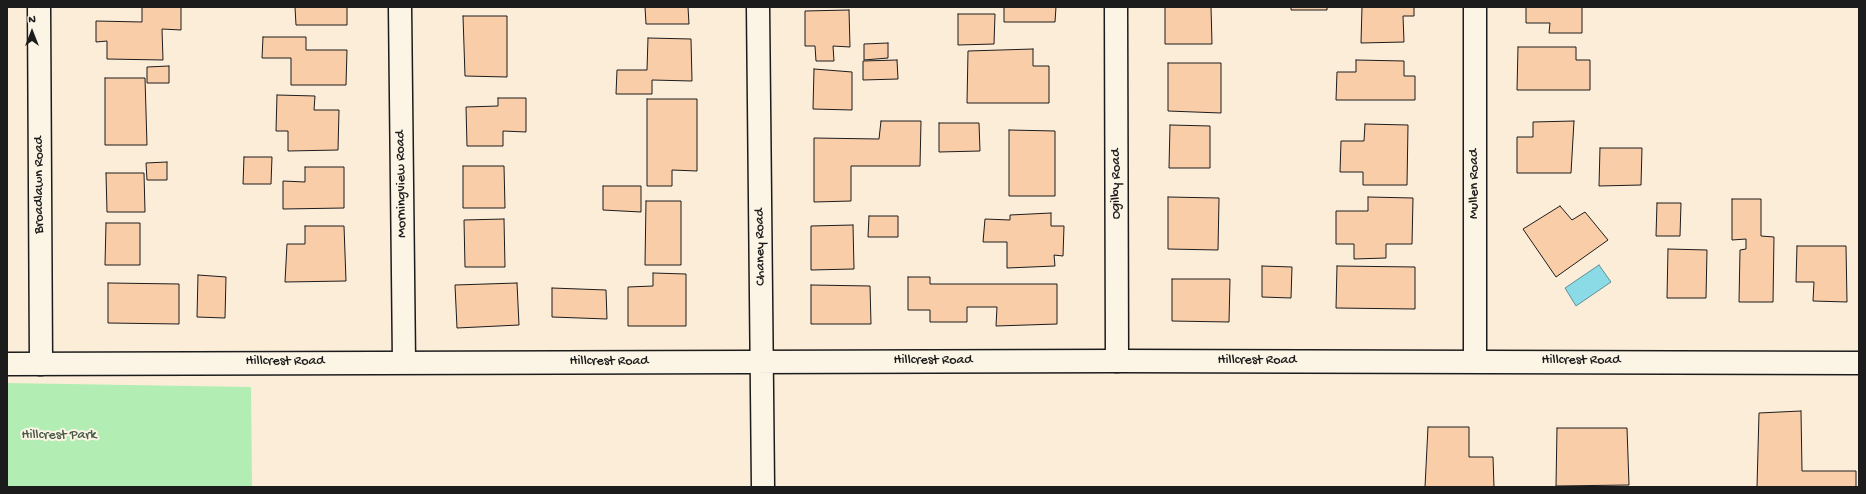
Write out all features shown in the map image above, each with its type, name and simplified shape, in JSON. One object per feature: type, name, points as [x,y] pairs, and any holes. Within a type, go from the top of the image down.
[{"type":"street","name":"Broadlawn Road","points":[[39,7],[41,364]]},
{"type":"street","name":"Morningview Road","points":[[400,7],[404,362]]},
{"type":"street","name":"Chaney Road","points":[[758,7],[762,487]]},
{"type":"street","name":"Ogilby Road","points":[[1116,7],[1117,361]]},
{"type":"street","name":"Mullen Road","points":[[1475,7],[1475,361]]},
{"type":"street","name":"Hillcrest Road","points":[[7,364],[1117,361],[1859,363]]},
{"type":"green space","name":"Hillcrest Park","points":[[7,383],[251,387],[252,487],[7,487]]},
{"type":"water","points":[[1599,265],[1611,282],[1576,306],[1565,288]]},
{"type":"building","points":[[142,7],[181,7],[181,30],[162,29],[163,60],[107,59],[107,41],[96,42],[96,21],[142,22]]},
{"type":"building","points":[[295,7],[347,7],[347,25],[296,25]]},
{"type":"building","points":[[645,7],[688,7],[689,24],[646,24]]},
{"type":"building","points":[[1004,7],[1056,7],[1055,22],[1004,22]]},
{"type":"building","points":[[1165,7],[1211,7],[1212,44],[1165,44]]},
{"type":"building","points":[[1291,7],[1327,7],[1327,10],[1291,10]]},
{"type":"building","points":[[1362,7],[1414,7],[1414,16],[1403,16],[1404,42],[1361,43]]},
{"type":"building","points":[[1526,7],[1582,7],[1582,33],[1549,33],[1550,23],[1526,23]]},
{"type":"building","points":[[849,10],[850,47],[833,46],[834,61],[816,61],[815,46],[805,46],[805,11]]},
{"type":"building","points":[[958,14],[995,14],[994,44],[958,45]]},
{"type":"building","points":[[463,16],[507,16],[507,77],[465,76]]},
{"type":"building","points":[[263,37],[306,37],[306,50],[347,50],[346,85],[291,85],[291,58],[262,58]]},
{"type":"building","points":[[648,38],[691,39],[692,81],[652,80],[652,94],[616,94],[617,70],[647,70]]},
{"type":"building","points":[[888,43],[888,58],[864,60],[864,44]]},
{"type":"building","points":[[1518,47],[1576,47],[1576,60],[1590,60],[1590,90],[1517,90]]},
{"type":"building","points":[[1033,49],[1033,66],[1049,66],[1049,103],[967,103],[968,51]]},
{"type":"building","points":[[897,60],[898,79],[863,80],[863,61]]},
{"type":"building","points":[[1356,60],[1404,61],[1404,76],[1415,76],[1415,100],[1336,100],[1337,72],[1356,72]]},
{"type":"building","points":[[1168,63],[1221,63],[1221,113],[1168,111]]},
{"type":"building","points":[[169,66],[169,83],[147,83],[147,67]]},
{"type":"building","points":[[814,69],[852,72],[852,110],[813,109]]},
{"type":"building","points":[[105,78],[145,78],[147,145],[105,145]]},
{"type":"building","points":[[277,95],[315,96],[314,110],[339,110],[338,150],[288,151],[288,131],[276,131]]},
{"type":"building","points":[[498,98],[526,98],[526,132],[503,131],[503,146],[467,146],[466,107],[498,106]]},
{"type":"building","points":[[647,99],[697,99],[697,171],[672,170],[672,186],[647,186]]},
{"type":"building","points":[[881,121],[921,121],[920,166],[851,166],[851,201],[814,202],[814,138],[879,139]]},
{"type":"building","points":[[1574,121],[1571,173],[1517,173],[1517,137],[1533,137],[1533,122]]},
{"type":"building","points":[[939,123],[979,123],[980,151],[939,152]]},
{"type":"building","points":[[1365,124],[1408,125],[1407,185],[1363,185],[1363,172],[1340,172],[1341,141],[1364,141]]},
{"type":"building","points":[[1170,125],[1210,126],[1210,168],[1169,168]]},
{"type":"building","points":[[1009,130],[1055,131],[1055,196],[1009,196]]},
{"type":"building","points":[[1600,148],[1642,148],[1641,185],[1599,186]]},
{"type":"building","points":[[244,157],[272,157],[271,184],[243,184]]},
{"type":"building","points":[[167,162],[167,180],[147,180],[146,163]]},
{"type":"building","points":[[463,166],[504,166],[505,208],[463,208]]},
{"type":"building","points":[[305,167],[344,167],[344,208],[283,209],[283,181],[305,182]]},
{"type":"building","points":[[106,173],[144,173],[145,212],[107,212]]},
{"type":"building","points":[[603,186],[641,186],[641,212],[603,210]]},
{"type":"building","points":[[1168,197],[1219,198],[1218,250],[1168,249]]},
{"type":"building","points":[[1368,197],[1413,198],[1412,244],[1386,244],[1386,258],[1354,259],[1354,244],[1336,244],[1336,211],[1368,211]]},
{"type":"building","points":[[1732,199],[1761,199],[1761,236],[1774,237],[1773,302],[1739,302],[1740,250],[1746,249],[1746,239],[1732,240]]},
{"type":"building","points":[[646,201],[681,201],[681,265],[645,265]]},
{"type":"building","points":[[1657,203],[1681,203],[1680,236],[1656,236]]},
{"type":"building","points":[[1560,206],[1572,220],[1585,212],[1608,240],[1556,277],[1523,229]]},
{"type":"building","points":[[1051,213],[1051,226],[1064,226],[1063,256],[1054,255],[1055,266],[1007,268],[1007,242],[983,242],[985,219],[1010,220],[1010,215]]},
{"type":"building","points":[[869,216],[898,216],[898,237],[868,237]]},
{"type":"building","points":[[504,219],[505,267],[465,267],[464,220]]},
{"type":"building","points":[[106,223],[140,223],[140,265],[105,265]]},
{"type":"building","points":[[853,225],[854,269],[811,270],[811,226]]},
{"type":"building","points":[[305,226],[344,226],[346,281],[285,282],[287,244],[305,244]]},
{"type":"building","points":[[1797,246],[1846,246],[1847,302],[1813,301],[1814,282],[1796,282]]},
{"type":"building","points":[[1668,249],[1707,250],[1706,298],[1667,298]]},
{"type":"building","points":[[1262,266],[1292,267],[1291,298],[1262,297]]},
{"type":"building","points":[[1337,266],[1415,267],[1415,309],[1336,308]]},
{"type":"building","points":[[653,273],[686,274],[686,326],[628,326],[628,287],[653,286]]},
{"type":"building","points":[[198,275],[226,277],[225,318],[197,317]]},
{"type":"building","points":[[908,277],[930,277],[930,284],[1057,284],[1057,324],[996,326],[997,307],[967,307],[967,322],[930,322],[930,310],[908,310]]},
{"type":"building","points":[[1172,279],[1230,279],[1229,322],[1172,321]]},
{"type":"building","points":[[108,283],[179,284],[179,324],[108,323]]},
{"type":"building","points":[[517,283],[519,325],[457,328],[455,285]]},
{"type":"building","points":[[811,285],[870,286],[871,324],[811,324]]},
{"type":"building","points":[[552,288],[606,290],[607,319],[552,317]]},
{"type":"building","points":[[1801,411],[1802,471],[1856,471],[1856,487],[1757,487],[1759,413]]},
{"type":"building","points":[[1428,427],[1469,427],[1469,457],[1493,457],[1494,487],[1425,487]]},
{"type":"building","points":[[1557,428],[1627,428],[1629,485],[1556,486]]}]
